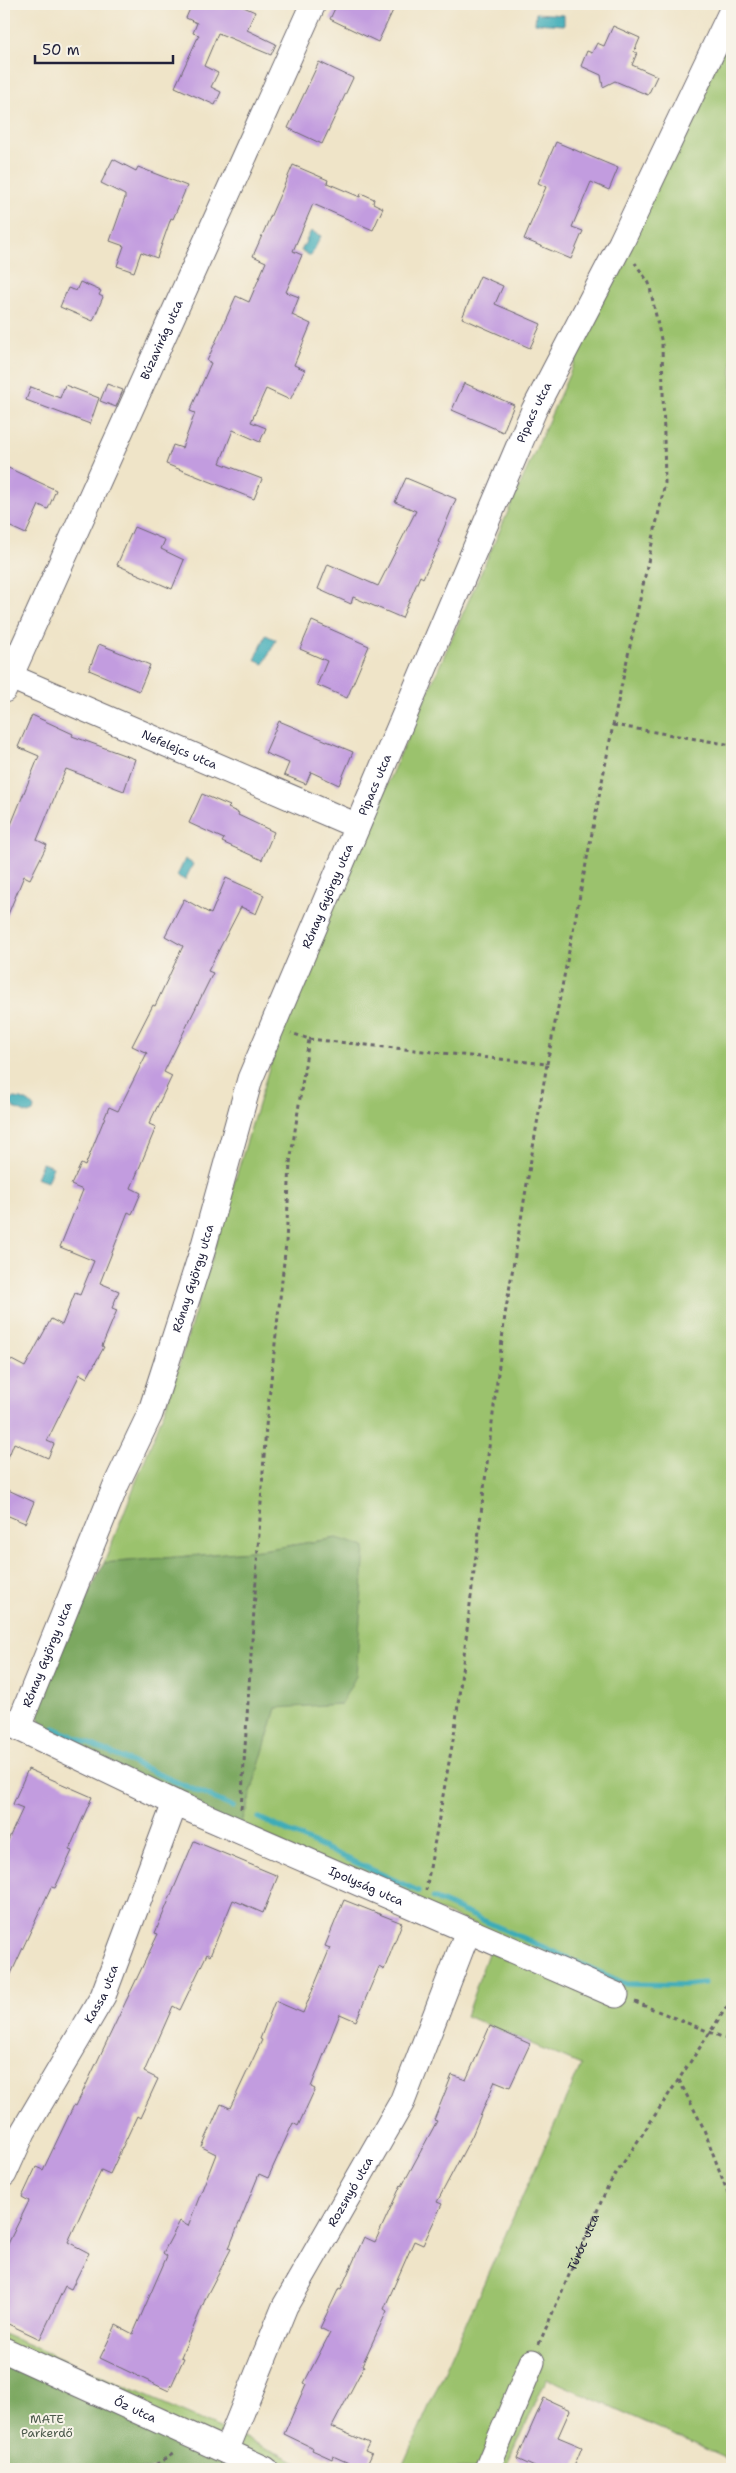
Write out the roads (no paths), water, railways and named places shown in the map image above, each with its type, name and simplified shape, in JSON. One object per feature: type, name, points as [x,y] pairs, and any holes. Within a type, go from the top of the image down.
[{"type":"street","name":"Búzavirág utca","points":[[6,680],[313,4]]},
{"type":"street","name":"Pipacs utca","points":[[357,826],[534,410],[622,243],[732,10]]},
{"type":"street","name":"Nefelejcs utca","points":[[6,680],[357,826]]},
{"type":"street","name":"Rónay György utca","points":[[11,1724],[116,1485],[150,1414],[202,1252],[250,1079],[357,826]]},
{"type":"street","name":"Ipolyság utca","points":[[11,1724],[175,1803],[616,1995]]},
{"type":"street","name":"Kassa utca","points":[[4,2174],[23,2132],[103,1996],[175,1803]]},
{"type":"street","name":"Rozsnyó utca","points":[[226,2451],[285,2306],[402,2102],[468,1931]]},
{"type":"street","name":"Őz utca","points":[[4,2350],[265,2469]]},
{"type":"street","points":[[487,2469],[532,2362]]},
{"type":"water","points":[[536,13],[564,15],[564,25],[535,23]]},
{"type":"water","points":[[311,231],[321,236],[311,256],[301,251]]},
{"type":"water","points":[[266,635],[276,640],[264,664],[255,660]]},
{"type":"water","points":[[185,859],[193,864],[185,880],[177,876]]},
{"type":"water","points":[[13,1098],[28,1102],[34,1108],[33,1112],[28,1114],[14,1108],[10,1103]]},
{"type":"water","points":[[42,1163],[53,1167],[47,1182],[36,1178]]},
{"type":"waterway","points":[[54,1728],[233,1807]]},
{"type":"waterway","points":[[259,1818],[418,1891]]},
{"type":"waterway","points":[[433,1898],[626,1984],[685,1985],[704,1983]]},
{"type":"park label","name":"MATE Parkerdő","points":[[47,2426]]}]
